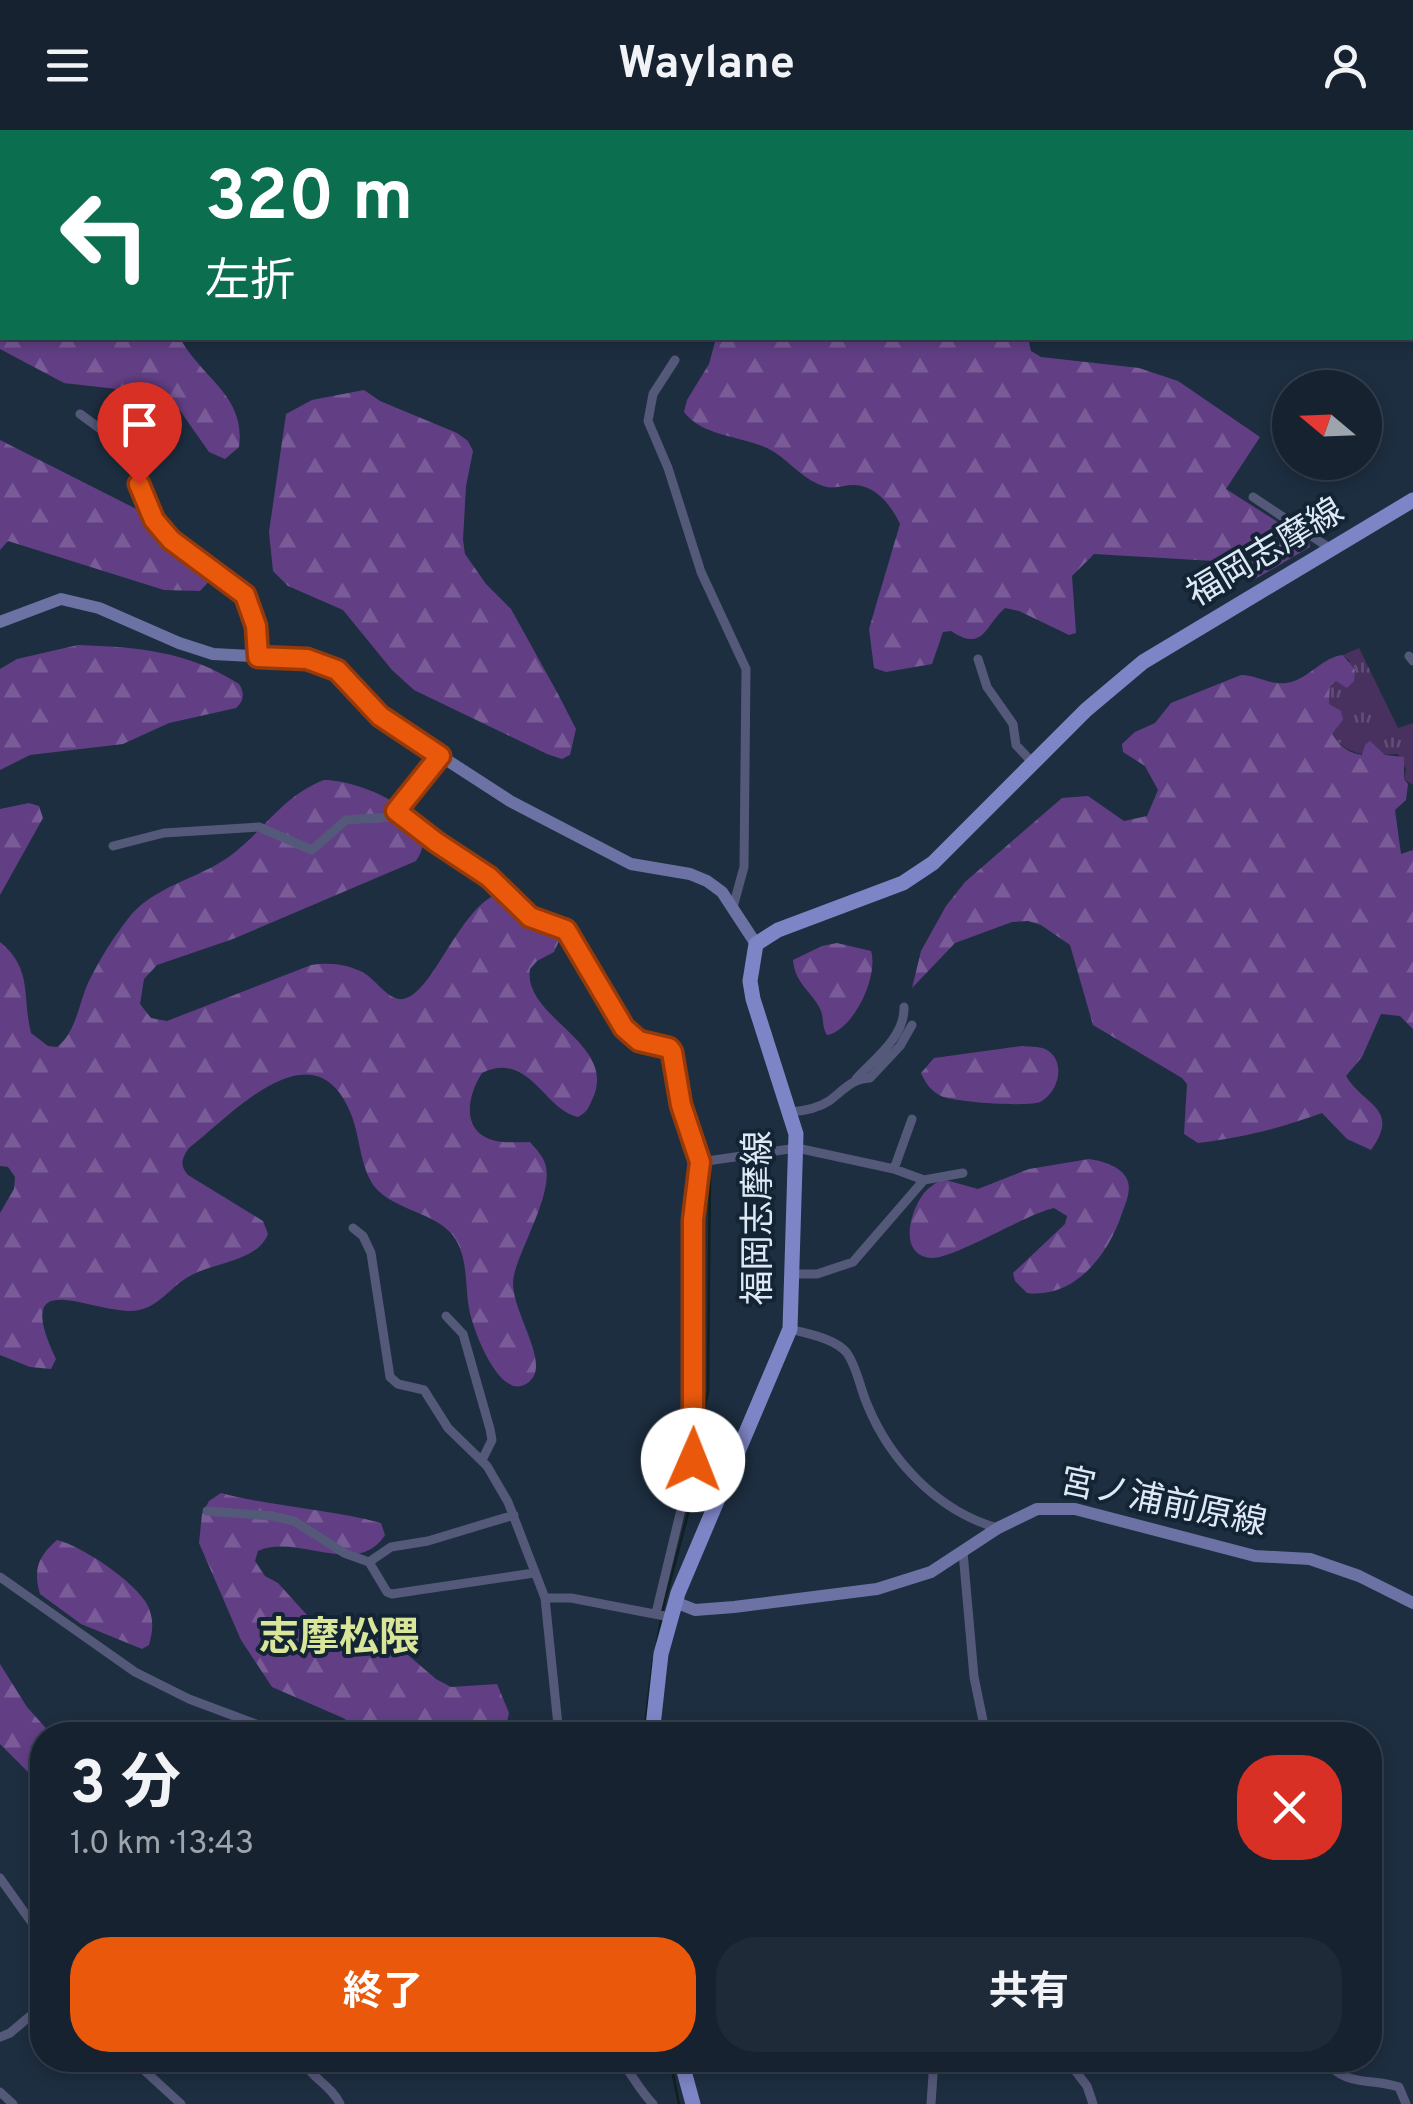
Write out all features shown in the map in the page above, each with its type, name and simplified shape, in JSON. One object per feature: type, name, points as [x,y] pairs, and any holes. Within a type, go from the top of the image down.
[{"type":"main road","name":"福岡志摩線","points":[[654,1722],[667,1611],[790,1329],[797,1148],[790,1112],[753,999],[750,981],[756,944],[778,930],[903,882],[933,863],[1086,710],[1144,662],[1413,500]]},
{"type":"main road","points":[[0,622],[61,599],[99,608],[198,650],[307,659],[337,670],[380,716],[510,801],[630,864],[690,874],[707,881],[722,892],[756,944]]},
{"type":"main road","name":"宮ノ浦前原線","points":[[667,1611],[734,1608],[877,1590],[931,1572],[998,1528],[1037,1508],[1075,1509],[1255,1556],[1310,1559],[1359,1576],[1413,1603]]},
{"type":"main road","points":[[684,2072],[693,2104]]},
{"type":"street","points":[[675,360],[653,394],[648,421],[668,468],[701,572],[746,668],[744,867],[733,907]]},
{"type":"street","points":[[80,414],[128,449],[146,503],[160,528],[245,595],[256,626],[258,657]]},
{"type":"street","points":[[1253,497],[1332,549]]},
{"type":"street","points":[[978,660],[987,688],[1013,724],[1016,745],[1032,762]]},
{"type":"street","points":[[113,846],[164,833],[259,826],[312,850],[346,820],[391,818],[440,756]]},
{"type":"street","points":[[396,811],[489,877],[530,917],[566,930],[624,1028],[639,1041],[669,1048],[681,1105],[700,1162],[693,1220],[693,1460],[667,1611],[545,1598]]},
{"type":"street","points":[[790,1112],[826,1102],[856,1079],[894,1038],[904,1023],[904,1007]]},
{"type":"street","points":[[856,1079],[873,1076],[900,1046],[912,1025]]},
{"type":"street","points":[[894,1169],[912,1118]]},
{"type":"street","points":[[700,1162],[797,1148],[894,1169],[924,1180],[963,1172]]},
{"type":"street","points":[[791,1274],[817,1274],[853,1262],[924,1180]]},
{"type":"street","points":[[353,1228],[363,1236],[372,1253],[390,1377],[398,1384],[424,1390],[448,1428],[482,1460],[514,1515],[545,1598],[557,1722]]},
{"type":"street","points":[[446,1316],[463,1334],[490,1428],[492,1440],[482,1460]]},
{"type":"street","points":[[790,1329],[844,1350],[874,1418],[920,1482],[952,1510],[998,1528]]},
{"type":"street","points":[[207,1511],[283,1517],[302,1525],[344,1552],[369,1562],[387,1592],[398,1595],[534,1573]]},
{"type":"street","points":[[369,1562],[391,1547],[428,1541],[514,1515]]},
{"type":"street","points":[[963,1552],[974,1677],[983,1722]]},
{"type":"street","points":[[0,1578],[135,1672],[189,1699],[251,1722]]},
{"type":"street","points":[[0,1878],[30,1921]]},
{"type":"street","points":[[0,2038],[30,2017]]},
{"type":"street","points":[[146,2072],[182,2104]]},
{"type":"street","points":[[311,2072],[331,2089],[340,2104]]},
{"type":"street","points":[[630,2072],[636,2087],[653,2104]]},
{"type":"street","points":[[931,2104],[933,2072]]},
{"type":"street","points":[[1076,2072],[1087,2086],[1093,2104]]},
{"type":"street","points":[[1335,2072],[1350,2080],[1399,2087],[1406,2104]]},
{"type":"street","points":[[0,2092],[12,2104]]},
{"type":"green space","points":[[0,340],[181,340],[229,400],[236,414],[239,447],[225,459],[209,452],[169,395],[64,383],[0,349]]},
{"type":"green space","points":[[715,340],[1028,340],[1031,351],[1041,357],[1139,368],[1178,381],[1260,437],[1226,489],[1309,542],[1310,547],[1252,581],[1214,561],[1094,554],[1072,576],[1076,633],[1069,635],[1005,608],[977,638],[943,632],[932,664],[886,672],[874,668],[869,629],[900,524],[888,504],[870,489],[855,485],[823,486],[767,448],[711,431],[692,420],[684,412],[687,400],[709,364]]},
{"type":"green space","points":[[364,390],[468,441],[473,451],[466,486],[465,554],[486,584],[511,609],[558,694],[576,729],[570,755],[562,759],[547,754],[414,690],[392,670],[343,610],[288,586],[273,571],[269,532],[286,414],[312,400]]},
{"type":"green space","points":[[0,440],[164,523],[203,552],[213,577],[200,591],[164,590],[8,541],[0,550]]},
{"type":"green space","points":[[78,645],[141,650],[201,664],[239,684],[242,700],[236,708],[169,723],[123,744],[30,755],[0,770],[0,669],[17,659]]},
{"type":"green space","points":[[1359,648],[1398,728],[1413,723],[1413,785],[1404,779],[1406,769],[1398,754],[1353,752],[1332,734],[1343,720],[1329,704],[1330,686],[1350,661],[1343,655]]},
{"type":"green space","points":[[1343,655],[1355,670],[1354,681],[1347,688],[1336,681],[1330,686],[1329,704],[1341,711],[1343,720],[1332,734],[1357,754],[1362,755],[1370,741],[1385,755],[1404,757],[1406,800],[1395,810],[1401,854],[1413,850],[1413,1029],[1400,1016],[1381,1014],[1362,1057],[1346,1076],[1381,1116],[1379,1136],[1371,1150],[1347,1139],[1322,1113],[1215,1141],[1198,1143],[1184,1134],[1187,1084],[1093,1025],[1070,945],[1041,925],[1012,922],[955,943],[912,988],[921,951],[946,906],[965,882],[1062,798],[1088,796],[1124,821],[1147,816],[1158,790],[1145,766],[1123,752],[1122,744],[1135,732],[1155,723],[1171,703],[1241,675],[1291,682]]},
{"type":"green space","points":[[324,780],[358,786],[396,803],[410,815],[420,829],[423,844],[416,861],[233,939],[157,965],[144,979],[140,1004],[151,1018],[167,1021],[311,965],[325,964],[358,970],[393,997],[403,999],[427,980],[464,924],[494,895],[511,891],[533,906],[559,941],[554,952],[530,969],[532,986],[540,1002],[583,1046],[593,1062],[597,1080],[587,1110],[578,1117],[555,1104],[512,1069],[482,1073],[470,1103],[472,1122],[484,1137],[500,1142],[530,1142],[546,1167],[545,1192],[514,1275],[513,1288],[536,1360],[530,1381],[520,1386],[509,1384],[491,1364],[468,1305],[459,1246],[443,1226],[394,1202],[374,1186],[351,1114],[335,1087],[316,1076],[294,1076],[272,1084],[226,1117],[189,1148],[183,1158],[188,1175],[263,1221],[268,1234],[255,1250],[190,1276],[139,1310],[50,1301],[43,1310],[44,1328],[56,1359],[51,1369],[30,1367],[0,1355],[0,1213],[14,1189],[15,1177],[8,1167],[0,1166],[0,942],[22,973],[31,1033],[48,1046],[57,1047],[69,1033],[102,956],[137,908],[230,856],[285,804]]},
{"type":"green space","points":[[29,803],[39,806],[43,818],[0,895],[0,809]]},
{"type":"green space","points":[[837,943],[871,951],[871,974],[854,1013],[846,1024],[827,1035],[821,1011],[797,976],[793,960]]},
{"type":"green space","points":[[1022,1046],[1045,1049],[1056,1060],[1056,1082],[1042,1101],[992,1103],[948,1098],[931,1089],[921,1073],[934,1058]]},
{"type":"green space","points":[[1089,1159],[1122,1172],[1128,1182],[1128,1194],[1116,1228],[1099,1258],[1088,1271],[1060,1289],[1027,1293],[1013,1273],[1065,1224],[1067,1216],[1054,1208],[941,1257],[930,1258],[914,1249],[910,1231],[915,1210],[924,1193],[942,1179],[978,1189],[1029,1169]]},
{"type":"green space","points":[[221,1493],[381,1523],[385,1535],[373,1548],[359,1554],[274,1547],[258,1551],[255,1561],[265,1576],[278,1583],[325,1635],[349,1639],[375,1634],[394,1643],[451,1687],[497,1684],[509,1713],[507,1722],[349,1722],[272,1687],[241,1640],[199,1543],[202,1514],[209,1501]]},
{"type":"green space","points":[[57,1540],[107,1566],[142,1597],[152,1621],[149,1645],[142,1649],[81,1624],[40,1594],[39,1564]]},
{"type":"green space","points":[[0,1664],[40,1722],[30,1722],[30,1774],[0,1744]]},
{"type":"waterway","points":[[662,1612],[698,1476],[708,1391],[710,1166]]},
{"type":"waterway","points":[[657,1642],[661,1620]]},
{"type":"waterway","points":[[646,1722],[653,1660]]},
{"type":"waterway","points":[[672,2072],[679,2104]]},
{"type":"district","name":"志摩松隈","points":[[339,1640]]},
{"type":"route","points":[[139,484],[154,520],[171,540],[245,595],[256,626],[258,657],[307,659],[337,670],[380,716],[440,756],[396,811],[489,877],[530,917],[566,930],[624,1028],[639,1041],[672,1052],[681,1105],[700,1162],[693,1220],[693,1460]]}]
